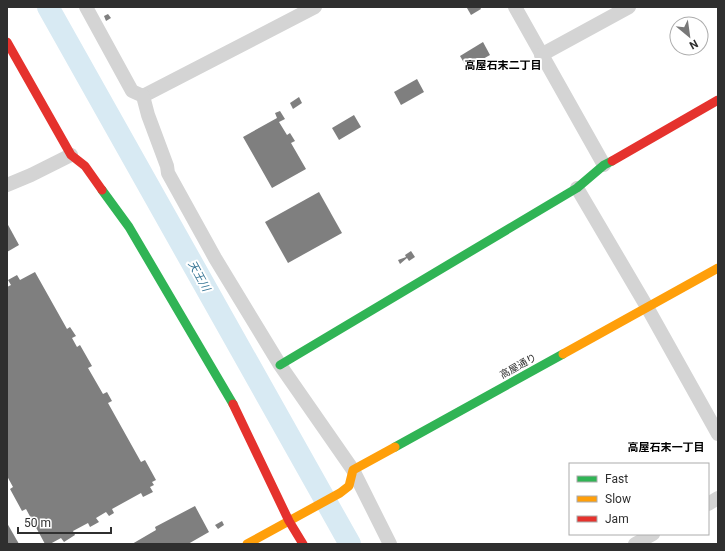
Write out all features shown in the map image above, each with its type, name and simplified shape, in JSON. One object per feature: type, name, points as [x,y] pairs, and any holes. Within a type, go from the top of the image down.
[{"type":"street","points":[[86,7],[132,91],[143,96]]},
{"type":"street","points":[[143,96],[315,7]]},
{"type":"street","points":[[515,7],[604,165]]},
{"type":"street","points":[[541,55],[629,7]]},
{"type":"street","points":[[7,42],[71,155],[86,166],[129,227],[230,400],[289,521],[303,544]]},
{"type":"street","points":[[143,96],[148,115],[167,166],[168,173],[215,258],[280,365],[353,470],[390,544]]},
{"type":"street","points":[[280,365],[577,188],[604,165],[718,100]]},
{"type":"street","points":[[7,185],[32,175],[71,155]]},
{"type":"street","points":[[577,188],[648,307],[718,434]]},
{"type":"street","name":"高屋通り","points":[[353,470],[718,268]]},
{"type":"street","points":[[247,544],[340,493],[349,486],[353,470]]},
{"type":"street","points":[[709,503],[718,498]]},
{"type":"street","points":[[634,544],[651,535]]},
{"type":"building","points":[[480,7],[481,9],[471,15],[467,8]]},
{"type":"building","points":[[108,14],[111,18],[106,21],[104,16]]},
{"type":"building","points":[[483,42],[490,55],[467,68],[460,56]]},
{"type":"building","points":[[417,79],[424,92],[401,105],[394,92]]},
{"type":"building","points":[[299,97],[302,103],[293,109],[290,103]]},
{"type":"building","points":[[280,111],[285,119],[279,122],[287,135],[290,133],[295,141],[291,143],[306,169],[272,188],[243,137],[277,118],[275,113]]},
{"type":"building","points":[[354,115],[361,127],[339,140],[332,128]]},
{"type":"building","points":[[319,192],[342,233],[288,263],[265,222]]},
{"type":"building","points":[[7,223],[19,245],[7,252]]},
{"type":"building","points":[[411,251],[415,257],[409,261],[407,258],[400,264],[398,260],[406,257],[405,255]]},
{"type":"building","points":[[35,272],[67,329],[70,327],[76,336],[72,338],[77,347],[80,345],[92,366],[88,368],[103,394],[107,392],[112,401],[108,403],[141,462],[145,460],[156,480],[152,482],[154,485],[150,487],[153,492],[143,497],[141,493],[112,509],[114,513],[109,516],[106,512],[96,518],[99,522],[90,527],[88,523],[73,531],[75,535],[64,542],[61,538],[50,544],[45,544],[26,509],[22,511],[10,489],[13,487],[7,476],[7,287],[11,285],[8,280],[17,275],[20,280]]},
{"type":"building","points":[[195,506],[209,532],[188,544],[132,544],[156,530],[155,527]]},
{"type":"building","points":[[222,521],[224,525],[218,529],[215,525]]},
{"type":"building","points":[[7,523],[19,544],[7,544]]},
{"type":"waterway","name":"天王川","points":[[48,7],[350,544]]},
{"type":"traffic: fast","points":[[280,365],[577,188],[604,165],[612,161]]},
{"type":"traffic: fast","points":[[102,190],[129,227],[233,404]]},
{"type":"traffic: fast","points":[[395,447],[563,354]]},
{"type":"traffic: slow","points":[[563,354],[718,268]]},
{"type":"traffic: slow","points":[[247,544],[340,493],[349,486],[353,470],[395,447]]},
{"type":"traffic: jam","points":[[7,42],[71,155],[85,166],[102,190]]},
{"type":"traffic: jam","points":[[612,161],[718,100]]},
{"type":"traffic: jam","points":[[233,404],[289,521],[303,544]]},
{"type":"district","name":"高屋石末二丁目","points":[[503,65]]},
{"type":"district","name":"高屋石末一丁目","points":[[666,447]]}]
